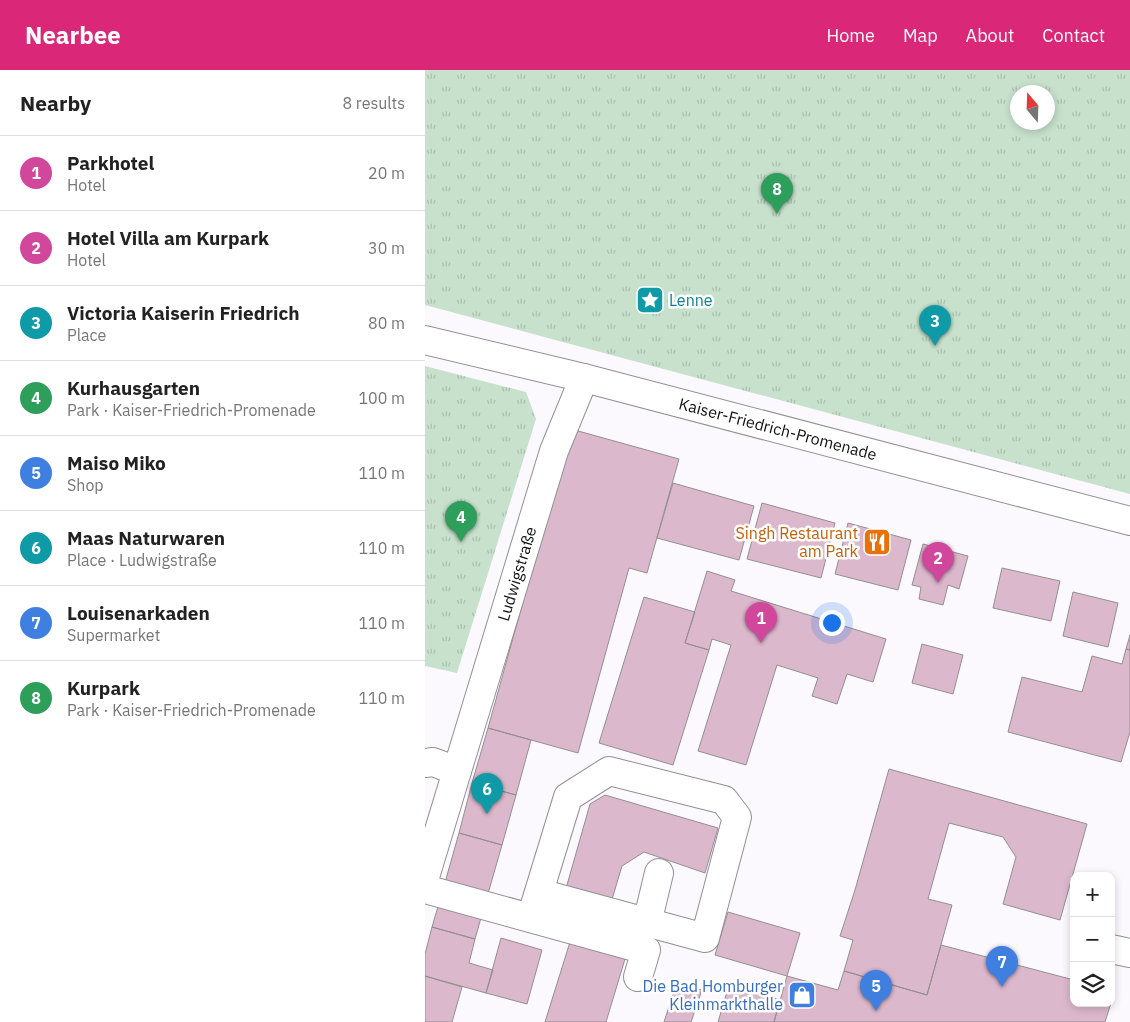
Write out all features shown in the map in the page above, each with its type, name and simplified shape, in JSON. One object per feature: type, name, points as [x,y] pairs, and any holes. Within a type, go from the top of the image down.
[{"type":"street","name":"Kaiser-Friedrich-Promenade","points":[[425,340],[584,378],[1130,522]]},
{"type":"street","name":"Ludwigstraße","points":[[427,860],[432,825],[457,772],[554,451],[584,378]]},
{"type":"street","points":[[425,763],[433,762],[457,772]]},
{"type":"street","points":[[531,918],[568,797],[609,771],[724,800],[737,817],[705,938],[539,893]]},
{"type":"street","points":[[647,923],[659,874]]},
{"type":"street","points":[[425,889],[646,950],[638,977]]},
{"type":"street","points":[[1115,950],[1130,953]]},
{"type":"green space","points":[[425,70],[1130,70],[1130,494],[425,305]]},
{"type":"green space","points":[[425,366],[526,392],[536,419],[457,673],[425,666]]},
{"type":"building","points":[[571,429],[679,459],[647,573],[629,568],[578,753],[488,728]]},
{"type":"building","points":[[673,483],[754,506],[739,560],[657,538]]},
{"type":"building","points":[[762,503],[835,523],[821,578],[747,559]]},
{"type":"building","points":[[848,523],[911,540],[898,590],[835,574]]},
{"type":"building","points":[[923,544],[968,556],[959,589],[948,585],[943,605],[919,599],[921,587],[912,585]]},
{"type":"building","points":[[1002,568],[1060,581],[1051,621],[993,608]]},
{"type":"building","points":[[707,571],[735,580],[731,591],[886,639],[873,682],[847,674],[837,704],[812,696],[818,678],[777,665],[746,765],[698,751],[731,645],[712,639],[709,650],[685,643]]},
{"type":"building","points":[[1073,592],[1118,603],[1108,647],[1063,636]]},
{"type":"building","points":[[644,597],[695,612],[685,643],[709,650],[673,765],[599,743]]},
{"type":"building","points":[[1130,635],[1130,650],[1126,649]]},
{"type":"building","points":[[922,644],[963,655],[953,694],[912,683]]},
{"type":"building","points":[[1126,649],[1130,650],[1130,732],[1121,762],[1008,732],[1022,677],[1082,692],[1092,656],[1122,664]]},
{"type":"building","points":[[488,728],[531,740],[516,795],[472,783]]},
{"type":"building","points":[[889,769],[1087,824],[1074,872],[1070,872],[1070,884],[1060,920],[1003,904],[1016,857],[1003,837],[949,823],[928,899],[952,905],[927,995],[844,971],[853,940],[840,936]]},
{"type":"building","points":[[472,783],[516,795],[502,845],[459,833]]},
{"type":"building","points":[[605,795],[718,828],[705,873],[644,852],[622,866],[610,906],[565,892],[590,804]]},
{"type":"building","points":[[459,833],[502,845],[487,897],[444,886]]},
{"type":"building","points":[[444,886],[487,897],[475,939],[432,927]]},
{"type":"building","points":[[728,912],[800,933],[787,976],[715,955]]},
{"type":"building","points":[[432,927],[475,939],[469,963],[493,970],[486,993],[425,976],[425,954]]},
{"type":"building","points":[[501,938],[542,950],[527,1004],[486,993]]},
{"type":"building","points":[[570,942],[625,959],[606,1022],[545,1022]]},
{"type":"building","points":[[941,945],[1070,979],[1070,1007],[1110,1007],[1105,1022],[774,1022],[787,976],[838,990],[844,971],[927,995]]},
{"type":"building","points":[[425,976],[462,987],[452,1022],[425,1022]]},
{"type":"building","points":[[677,982],[702,990],[691,1022],[664,1022]]},
{"type":"building","points":[[729,985],[780,1000],[774,1022],[718,1022]]},
{"type":"place","name":"Kurpark","points":[[777,214]]},
{"type":"place","name":"Lenne","points":[[650,300]]},
{"type":"place","name":"Victoria Kaiserin Friedrich","points":[[935,346]]},
{"type":"place","name":"Kurhausgarten","points":[[461,542]]},
{"type":"place","name":"Singh Restaurant am Park","points":[[877,542]]},
{"type":"place","name":"Hotel Villa am Kurpark","points":[[938,583]]},
{"type":"place","name":"Parkhotel","points":[[761,643]]},
{"type":"place","name":"Maas Naturwaren","points":[[487,814]]},
{"type":"place","name":"Louisenarkaden","points":[[1002,987]]},
{"type":"place","name":"Die Bad Homburger Kleinmarkthalle","points":[[802,995]]},
{"type":"place","name":"Maiso Miko","points":[[876,1011]]}]
